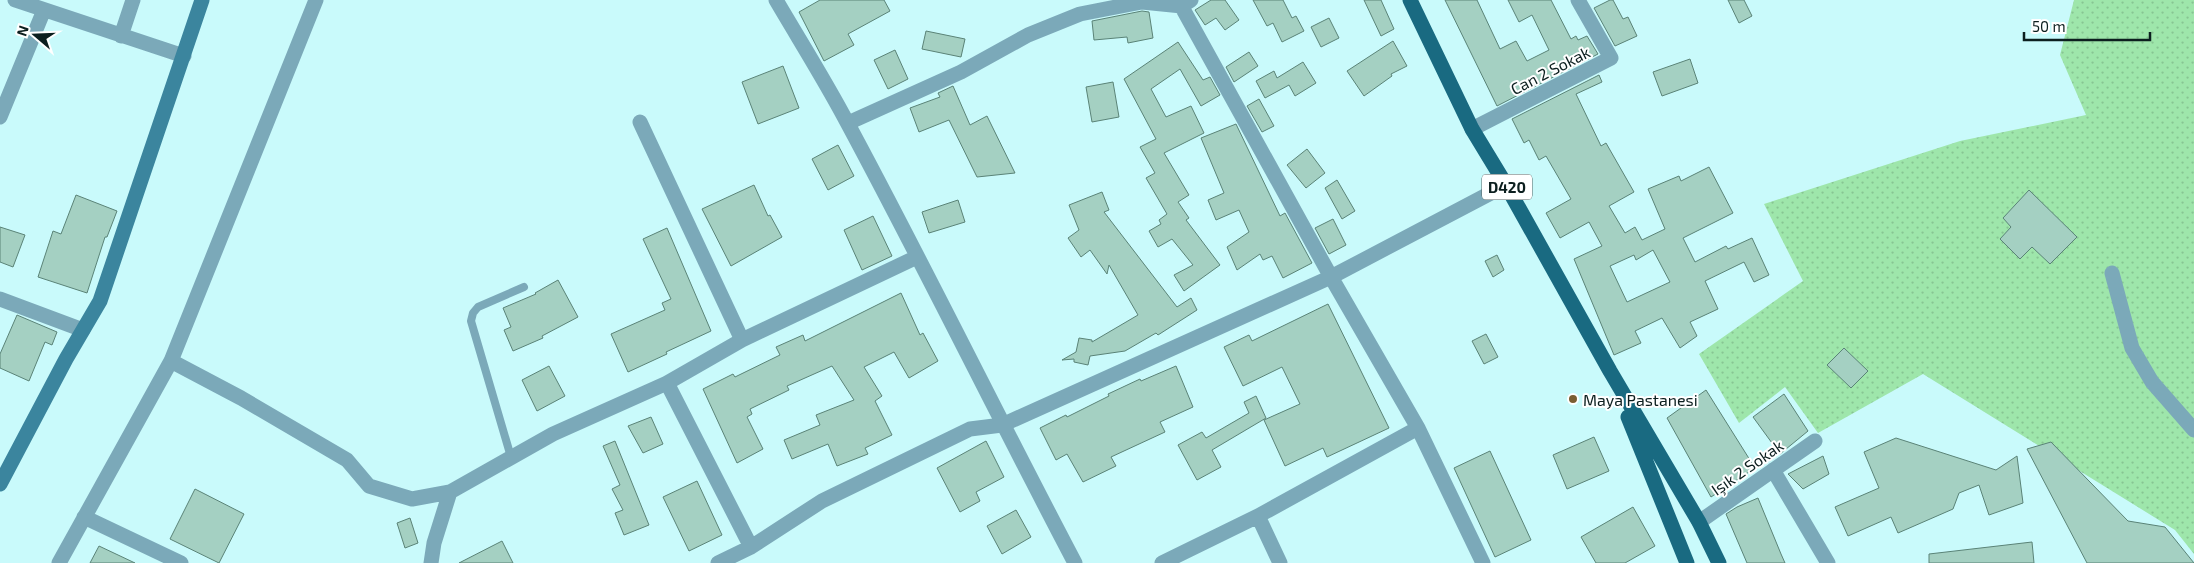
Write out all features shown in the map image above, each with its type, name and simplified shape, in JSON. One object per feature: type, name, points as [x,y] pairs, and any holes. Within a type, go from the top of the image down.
[{"type":"main road","name":"D420","points":[[1410,0],[1472,129],[1506,185],[1610,371],[1699,522],[1719,563]]},
{"type":"main road","name":"D420","points":[[1610,371],[1687,563]]},
{"type":"street","points":[[15,0],[184,56]]},
{"type":"street","points":[[121,36],[133,0]]},
{"type":"street","points":[[0,484],[100,302],[202,0]]},
{"type":"street","points":[[59,563],[171,362],[316,0]]},
{"type":"street","points":[[776,0],[848,122],[962,341],[1002,425],[1075,563]]},
{"type":"street","name":"Can 2 Sokak","points":[[1472,129],[1611,58],[1578,0]]},
{"type":"street","points":[[848,122],[961,72],[1028,35],[1080,14],[1142,2],[1183,2],[1331,277],[1418,428],[1483,563]]},
{"type":"street","points":[[0,117],[44,10]]},
{"type":"street","points":[[640,122],[742,340]]},
{"type":"street","points":[[718,563],[751,547],[822,501],[970,429],[1002,425],[1331,277],[1506,185]]},
{"type":"street","points":[[171,362],[241,398],[347,460],[369,486],[412,499],[450,492],[553,434],[667,383],[742,340],[917,257]]},
{"type":"street","points":[[2112,273],[2132,348],[2152,382],[2194,430]]},
{"type":"street","points":[[0,299],[83,330]]},
{"type":"street","points":[[667,383],[751,547]]},
{"type":"street","points":[[1162,563],[1258,516],[1418,428]]},
{"type":"street","name":"Işık 2 Sokak","points":[[1699,522],[1814,441]]},
{"type":"street","points":[[1773,470],[1828,563]]},
{"type":"street","points":[[431,563],[434,543],[450,492]]},
{"type":"street","points":[[1258,516],[1280,563]]},
{"type":"street","points":[[84,517],[181,563]]},
{"type":"lane","points":[[511,457],[472,321],[473,313],[478,307],[524,286]]},
{"type":"green space","points":[[2074,0],[2194,0],[2194,554],[2175,530],[1923,374],[1818,433],[1785,387],[1739,423],[1699,354],[1803,281],[1764,204],[1960,141],[2086,115],[2060,55]]},
{"type":"building","points":[[820,0],[884,0],[890,11],[848,34],[854,45],[824,61],[799,12]]},
{"type":"building","points":[[1211,0],[1225,0],[1239,20],[1225,30],[1216,18],[1205,25],[1195,10]]},
{"type":"building","points":[[1253,0],[1283,0],[1292,18],[1296,16],[1304,31],[1282,42],[1273,23],[1267,26]]},
{"type":"building","points":[[1364,0],[1381,0],[1394,29],[1381,36]]},
{"type":"building","points":[[1445,0],[1477,0],[1500,49],[1516,41],[1527,61],[1549,50],[1532,15],[1519,22],[1508,0],[1551,0],[1571,39],[1576,36],[1578,40],[1587,36],[1598,54],[1497,106]]},
{"type":"building","points":[[1613,0],[1623,19],[1628,17],[1637,36],[1615,46],[1594,8]]},
{"type":"building","points":[[1728,0],[1744,0],[1752,16],[1739,23]]},
{"type":"building","points":[[1142,11],[1149,12],[1153,38],[1128,43],[1127,37],[1094,40],[1092,21]]},
{"type":"building","points":[[1329,18],[1339,38],[1321,47],[1311,27]]},
{"type":"building","points":[[926,31],[965,39],[961,57],[922,49]]},
{"type":"building","points":[[1393,41],[1407,66],[1391,74],[1392,76],[1364,96],[1347,71]]},
{"type":"building","points":[[1178,42],[1203,80],[1210,77],[1220,95],[1201,106],[1180,69],[1151,89],[1166,117],[1191,106],[1204,133],[1164,153],[1189,195],[1178,202],[1189,218],[1186,220],[1220,265],[1184,291],[1174,275],[1193,265],[1172,239],[1158,247],[1149,231],[1161,224],[1159,220],[1167,214],[1146,178],[1155,173],[1140,147],[1156,139],[1124,79]]},
{"type":"building","points":[[895,50],[908,79],[888,89],[874,60]]},
{"type":"building","points":[[1249,52],[1258,66],[1234,82],[1226,67]]},
{"type":"building","points":[[1690,59],[1698,83],[1662,96],[1653,72]]},
{"type":"building","points":[[1303,62],[1316,83],[1295,96],[1289,85],[1265,98],[1256,81],[1274,71],[1277,78]]},
{"type":"building","points":[[783,66],[799,108],[758,124],[742,82]]},
{"type":"building","points":[[1599,75],[1602,82],[1576,94],[1601,146],[1606,143],[1634,192],[1609,206],[1625,233],[1635,227],[1642,240],[1665,229],[1648,189],[1679,176],[1681,181],[1709,167],[1733,213],[1683,238],[1695,262],[1726,246],[1728,249],[1752,238],[1769,275],[1754,282],[1744,262],[1705,281],[1718,309],[1690,322],[1697,336],[1680,348],[1662,318],[1635,331],[1641,343],[1614,355],[1574,259],[1602,246],[1589,222],[1560,238],[1546,213],[1571,199],[1546,156],[1539,160],[1529,140],[1524,143],[1512,119]],"holes":[[[1653,250],[1670,282],[1627,302],[1610,266],[1634,255],[1636,260]]]},
{"type":"building","points":[[1113,82],[1119,117],[1092,122],[1086,87]]},
{"type":"building","points":[[953,86],[970,125],[987,116],[1015,173],[977,177],[949,120],[919,132],[910,108],[940,97],[938,93]]},
{"type":"building","points":[[1259,99],[1274,126],[1262,132],[1247,106]]},
{"type":"building","points":[[1236,124],[1280,216],[1285,213],[1312,263],[1283,278],[1272,256],[1263,260],[1260,254],[1237,270],[1227,247],[1249,232],[1239,210],[1216,220],[1208,200],[1224,193],[1201,138]]},
{"type":"building","points":[[838,145],[854,176],[828,190],[812,159]]},
{"type":"building","points":[[1307,149],[1325,173],[1306,188],[1287,165]]},
{"type":"building","points":[[1337,180],[1355,211],[1342,219],[1325,188]]},
{"type":"building","points":[[754,185],[768,216],[770,215],[782,237],[731,266],[702,209]]},
{"type":"building","points":[[2029,190],[2077,237],[2050,264],[2032,247],[2020,259],[2000,239],[2011,227],[2003,218]]},
{"type":"building","points":[[1102,192],[1109,210],[1104,212],[1177,307],[1191,298],[1197,310],[1158,335],[1156,333],[1125,351],[1090,356],[1088,365],[1074,362],[1074,359],[1062,360],[1076,352],[1079,338],[1092,340],[1092,342],[1138,315],[1109,265],[1107,274],[1090,250],[1081,257],[1068,238],[1079,230],[1069,205]]},
{"type":"building","points":[[76,195],[117,211],[107,237],[105,237],[87,293],[38,277],[53,231],[61,234]]},
{"type":"building","points":[[958,200],[965,222],[929,233],[922,212]]},
{"type":"building","points":[[873,216],[892,256],[862,270],[844,230]]},
{"type":"building","points":[[1333,219],[1346,245],[1329,254],[1315,228]]},
{"type":"building","points":[[0,227],[25,235],[13,267],[0,262]]},
{"type":"building","points":[[667,228],[711,331],[628,372],[611,334],[665,310],[662,303],[671,299],[643,239]]},
{"type":"building","points":[[1497,255],[1504,270],[1493,277],[1485,261]]},
{"type":"building","points":[[558,280],[578,317],[542,336],[543,338],[513,351],[504,330],[511,327],[503,308],[536,294]]},
{"type":"building","points":[[901,293],[920,335],[923,333],[938,361],[909,378],[894,352],[864,367],[882,396],[875,401],[892,435],[865,448],[868,454],[837,466],[828,444],[792,459],[784,440],[820,425],[816,415],[854,400],[832,366],[787,386],[789,390],[750,409],[752,414],[747,417],[763,449],[737,463],[703,389],[733,374],[735,377],[780,355],[776,347],[803,335],[805,341]]},
{"type":"building","points":[[1328,304],[1389,428],[1327,457],[1323,448],[1285,466],[1264,420],[1300,404],[1282,367],[1243,386],[1224,347],[1249,335],[1252,341]]},
{"type":"building","points":[[17,315],[57,332],[52,345],[45,342],[29,381],[0,368],[0,354]]},
{"type":"building","points":[[1486,334],[1498,357],[1484,364],[1472,341]]},
{"type":"building","points":[[1844,348],[1868,371],[1851,388],[1827,365]]},
{"type":"building","points":[[549,366],[565,396],[537,411],[522,380]]},
{"type":"building","points":[[1176,366],[1193,407],[1160,422],[1165,432],[1111,457],[1116,466],[1083,482],[1067,454],[1056,460],[1040,428],[1066,415],[1067,417],[1140,379],[1141,381]]},
{"type":"building","points":[[1706,390],[1755,468],[1711,497],[1667,418]]},
{"type":"building","points":[[1784,394],[1808,431],[1780,454],[1753,417]]},
{"type":"building","points":[[1256,396],[1266,418],[1212,450],[1221,467],[1197,480],[1178,445],[1202,432],[1206,438],[1249,413],[1244,402]]},
{"type":"building","points":[[651,417],[663,444],[643,453],[628,426]]},
{"type":"building","points":[[1594,437],[1609,471],[1567,489],[1553,455]]},
{"type":"building","points":[[1896,438],[1996,470],[2017,456],[2023,503],[1989,515],[1979,485],[1959,493],[1953,509],[1898,533],[1891,517],[1848,536],[1835,507],[1879,488],[1864,452]]},
{"type":"building","points":[[615,441],[649,525],[624,535],[615,513],[623,510],[612,489],[620,485],[603,446]]},
{"type":"building","points":[[986,441],[1004,477],[976,492],[980,501],[960,512],[937,468]]},
{"type":"building","points":[[2051,442],[2128,521],[2165,527],[2194,563],[2087,563],[2027,449]]},
{"type":"building","points":[[1490,451],[1531,540],[1495,557],[1454,468]]},
{"type":"building","points":[[1823,456],[1829,474],[1803,489],[1788,474]]},
{"type":"building","points":[[697,481],[722,535],[689,551],[663,497]]},
{"type":"building","points":[[195,489],[244,514],[219,563],[170,539]]},
{"type":"building","points":[[1758,498],[1785,563],[1747,563],[1726,514]]},
{"type":"building","points":[[1633,507],[1655,546],[1625,563],[1596,563],[1581,537]]},
{"type":"building","points":[[1016,510],[1031,537],[1002,554],[987,526]]},
{"type":"building","points":[[410,518],[418,543],[405,548],[397,523]]},
{"type":"building","points":[[502,541],[513,563],[459,563]]},
{"type":"building","points":[[2032,542],[2034,563],[1929,563],[1929,554]]},
{"type":"building","points":[[99,546],[135,563],[90,563]]},
{"type":"place","name":"Maya Pastanesi","points":[[1573,399]]}]
